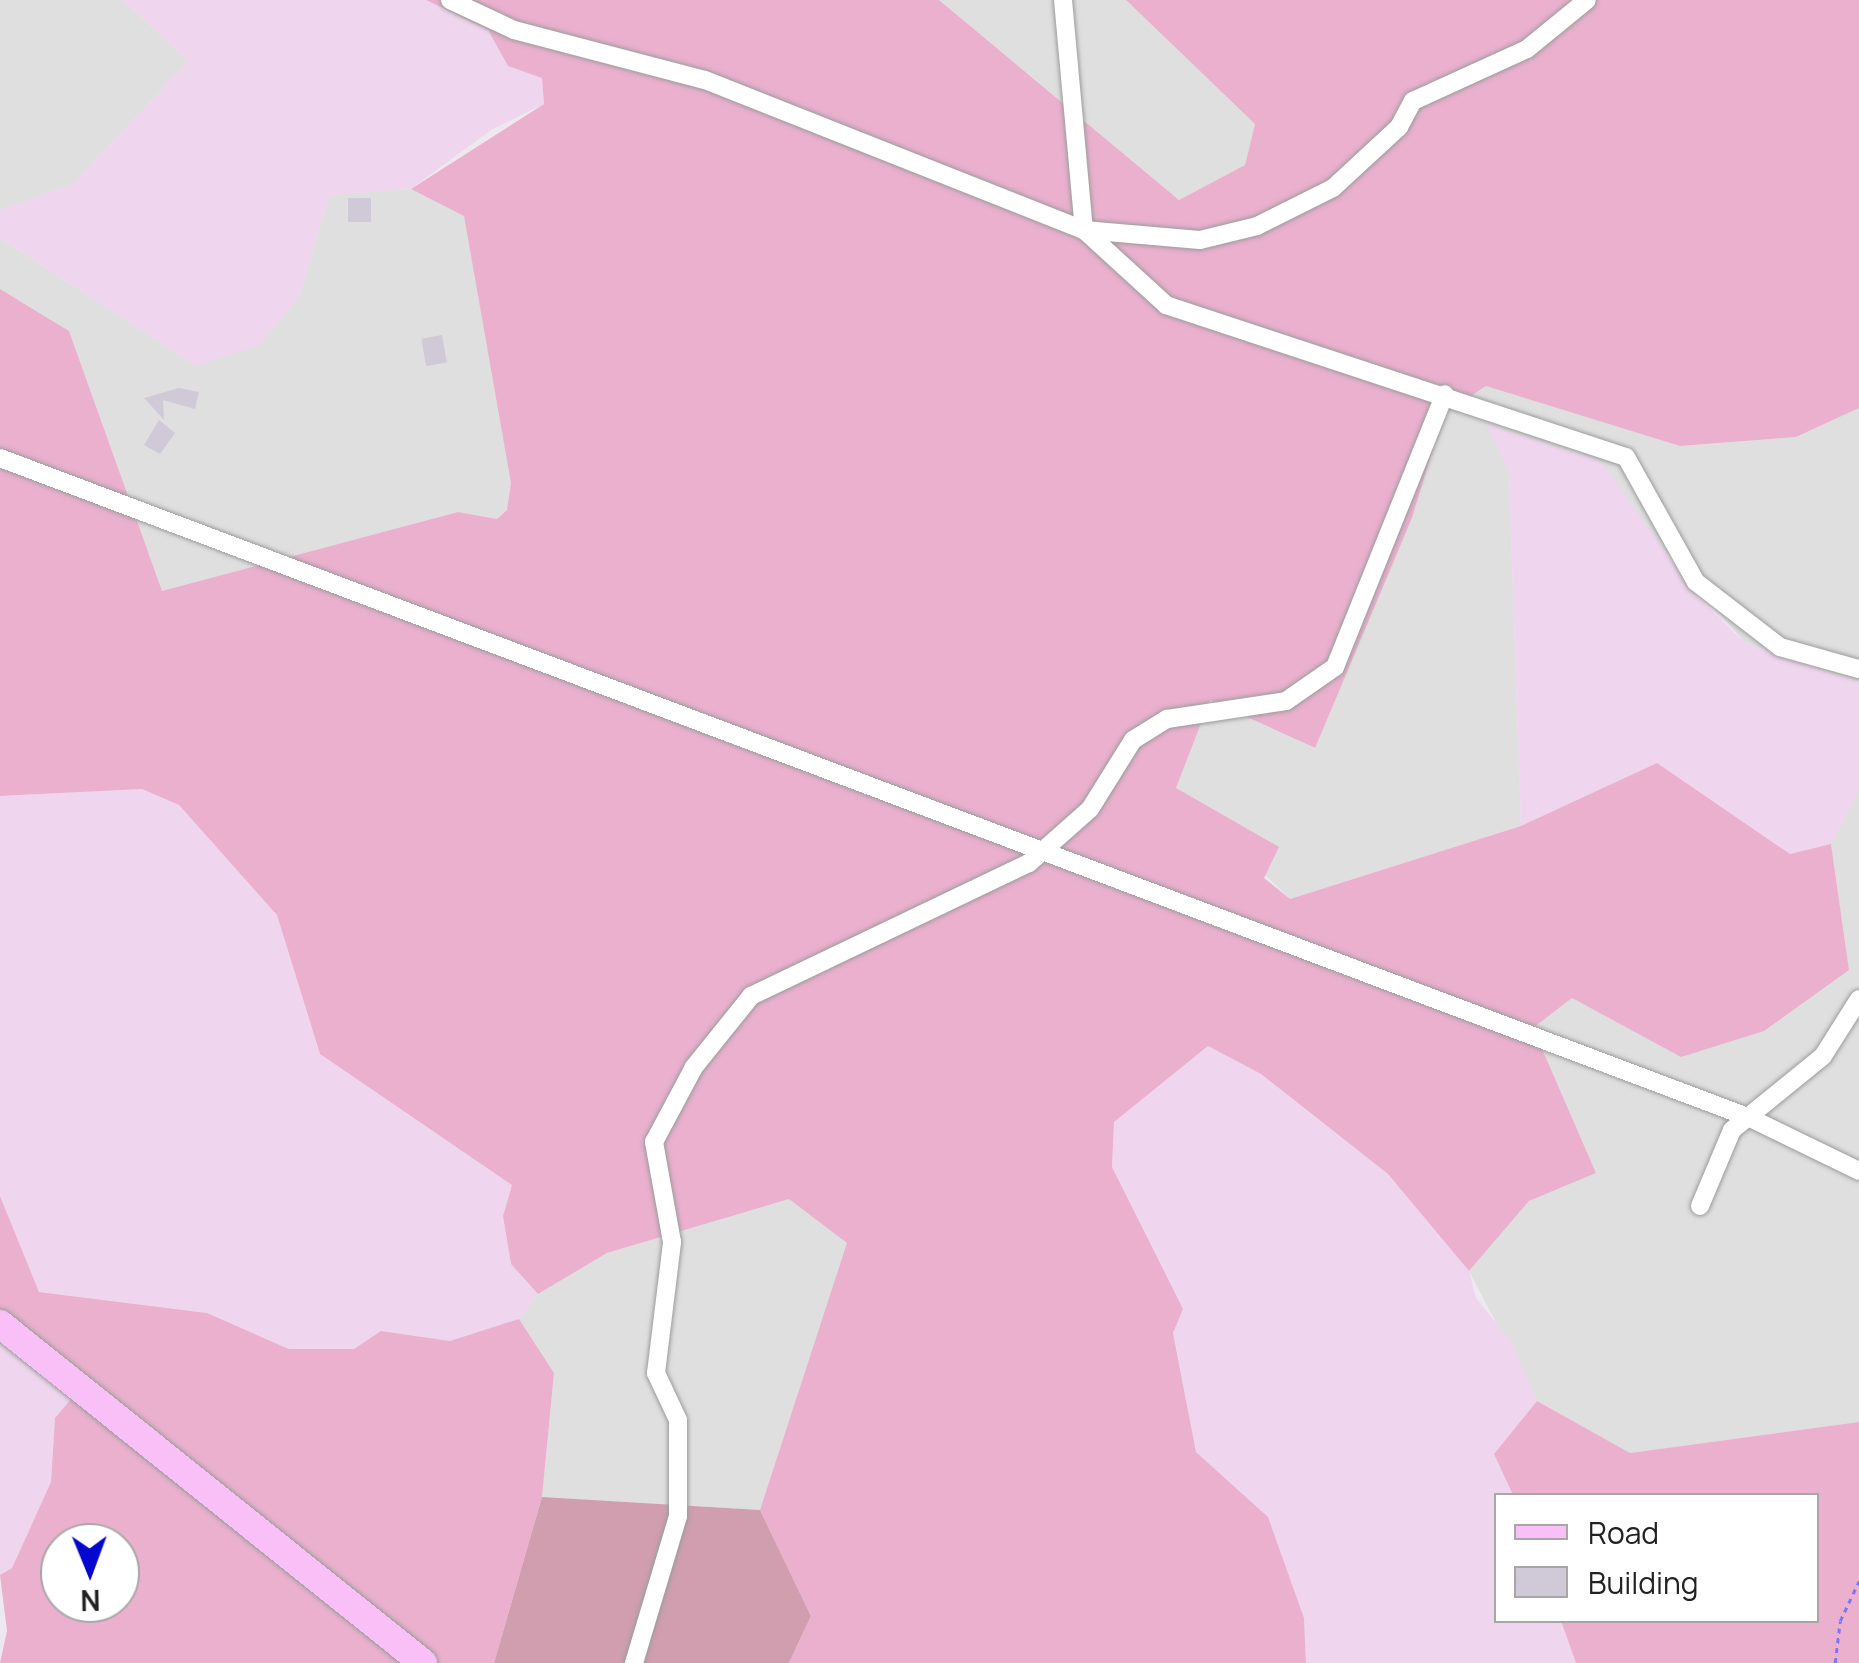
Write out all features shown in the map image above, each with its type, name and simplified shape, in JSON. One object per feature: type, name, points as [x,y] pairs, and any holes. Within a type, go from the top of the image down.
[{"type":"street","points":[[450,0],[514,30],[705,80],[1084,230],[1200,240],[1256,226],[1359,170],[1413,101],[1527,49],[1587,0]]},
{"type":"street","points":[[1064,0],[1084,230],[1166,306],[1445,394],[1626,457],[1696,582],[1780,646],[1859,670]]},
{"type":"street","points":[[634,1663],[678,1516],[678,1420],[656,1373],[672,1242],[654,1142],[694,1067],[751,996],[849,955],[1041,852],[1090,809],[1133,740],[1167,719],[1286,701],[1335,667],[1445,394]]},
{"type":"street","points":[[0,458],[1748,1117],[1859,1171]]},
{"type":"street","points":[[1700,1206],[1732,1130],[1823,1056],[1859,1000]]},
{"type":"street","points":[[0,1324],[423,1663]]},
{"type":"path","points":[[1835,1663],[1859,1581]]},
{"type":"shaded area","points":[[0,0],[123,0],[188,61],[74,184],[0,210]]},
{"type":"shaded area","points":[[123,0],[426,0],[488,30],[508,66],[542,77],[544,104],[491,130],[411,189],[330,195],[299,297],[260,345],[196,366],[0,238],[0,210],[74,184],[188,61]]},
{"type":"shaded area","points":[[426,0],[939,0],[1179,200],[1245,165],[1255,124],[1126,0],[1859,0],[1859,408],[1796,437],[1680,446],[1486,386],[1444,413],[1412,518],[1315,748],[1210,700],[1176,788],[1279,847],[1264,878],[1290,899],[1521,826],[1657,763],[1790,854],[1831,844],[1849,970],[1764,1031],[1681,1057],[1572,998],[1533,1028],[1596,1173],[1529,1201],[1469,1271],[1388,1174],[1261,1074],[1208,1046],[1114,1122],[1112,1167],[1183,1309],[1173,1333],[1196,1452],[1268,1517],[1304,1618],[1306,1663],[789,1663],[811,1616],[760,1510],[847,1243],[789,1199],[607,1253],[538,1294],[511,1264],[503,1216],[512,1185],[320,1054],[277,915],[179,805],[142,789],[0,796],[0,289],[69,331],[162,591],[458,512],[497,519],[507,510],[511,483],[464,216],[411,189],[544,104],[542,78],[508,66],[488,30]]},
{"type":"shaded area","points":[[939,0],[1126,0],[1255,124],[1245,165],[1179,200]]},
{"type":"shaded area","points":[[411,189],[464,215],[512,484],[507,510],[497,519],[458,512],[162,592],[69,331],[0,289],[0,238],[196,366],[299,297],[330,195]]},
{"type":"shaded area","points":[[1486,385],[1680,446],[1796,437],[1859,408],[1859,682],[1745,643],[1657,542],[1487,425],[1509,471],[1521,826],[1290,899],[1176,788],[1210,699],[1314,748],[1412,518],[1444,412]]},
{"type":"shaded area","points":[[1486,424],[1601,461],[1695,595],[1745,643],[1859,682],[1859,790],[1831,844],[1790,854],[1657,763],[1521,826],[1509,471]]},
{"type":"shaded area","points":[[142,789],[179,805],[277,915],[320,1054],[512,1185],[503,1216],[511,1264],[538,1294],[519,1319],[450,1341],[381,1331],[354,1349],[289,1349],[207,1313],[39,1292],[0,1196],[0,796]]},
{"type":"shaded area","points":[[1859,790],[1859,1422],[1630,1453],[1537,1401],[1469,1271],[1529,1201],[1596,1173],[1533,1028],[1572,998],[1682,1057],[1849,970],[1831,844]]},
{"type":"shaded area","points":[[1208,1046],[1261,1074],[1388,1174],[1469,1271],[1476,1298],[1512,1343],[1537,1401],[1494,1454],[1512,1493],[1494,1493],[1494,1623],[1562,1623],[1576,1663],[1306,1663],[1304,1618],[1268,1517],[1196,1452],[1173,1332],[1182,1309],[1112,1167],[1114,1122]]},
{"type":"shaded area","points":[[0,1196],[39,1292],[207,1313],[289,1349],[354,1349],[381,1331],[450,1341],[519,1319],[554,1373],[542,1497],[494,1663],[0,1663],[7,1631],[0,1575],[12,1568],[51,1482],[55,1418],[72,1398],[0,1342]]},
{"type":"shaded area","points":[[789,1199],[848,1243],[760,1510],[542,1497],[554,1373],[519,1319],[538,1294],[607,1253]]},
{"type":"shaded area","points":[[0,1342],[72,1398],[55,1418],[51,1482],[12,1568],[0,1575]]},
{"type":"shaded area","points":[[1537,1401],[1630,1453],[1859,1422],[1859,1663],[1576,1663],[1562,1623],[1819,1623],[1819,1493],[1512,1493],[1494,1454]]},
{"type":"shaded area","points":[[542,1497],[760,1510],[811,1616],[789,1663],[494,1663]]},
{"type":"building","points":[[348,198],[371,198],[371,222],[348,222]]},
{"type":"building","points":[[442,335],[447,363],[426,366],[421,339]]},
{"type":"building","points":[[179,388],[199,392],[195,409],[163,400],[164,420],[144,398]]},
{"type":"building","points":[[159,420],[175,433],[160,454],[144,445]]}]
